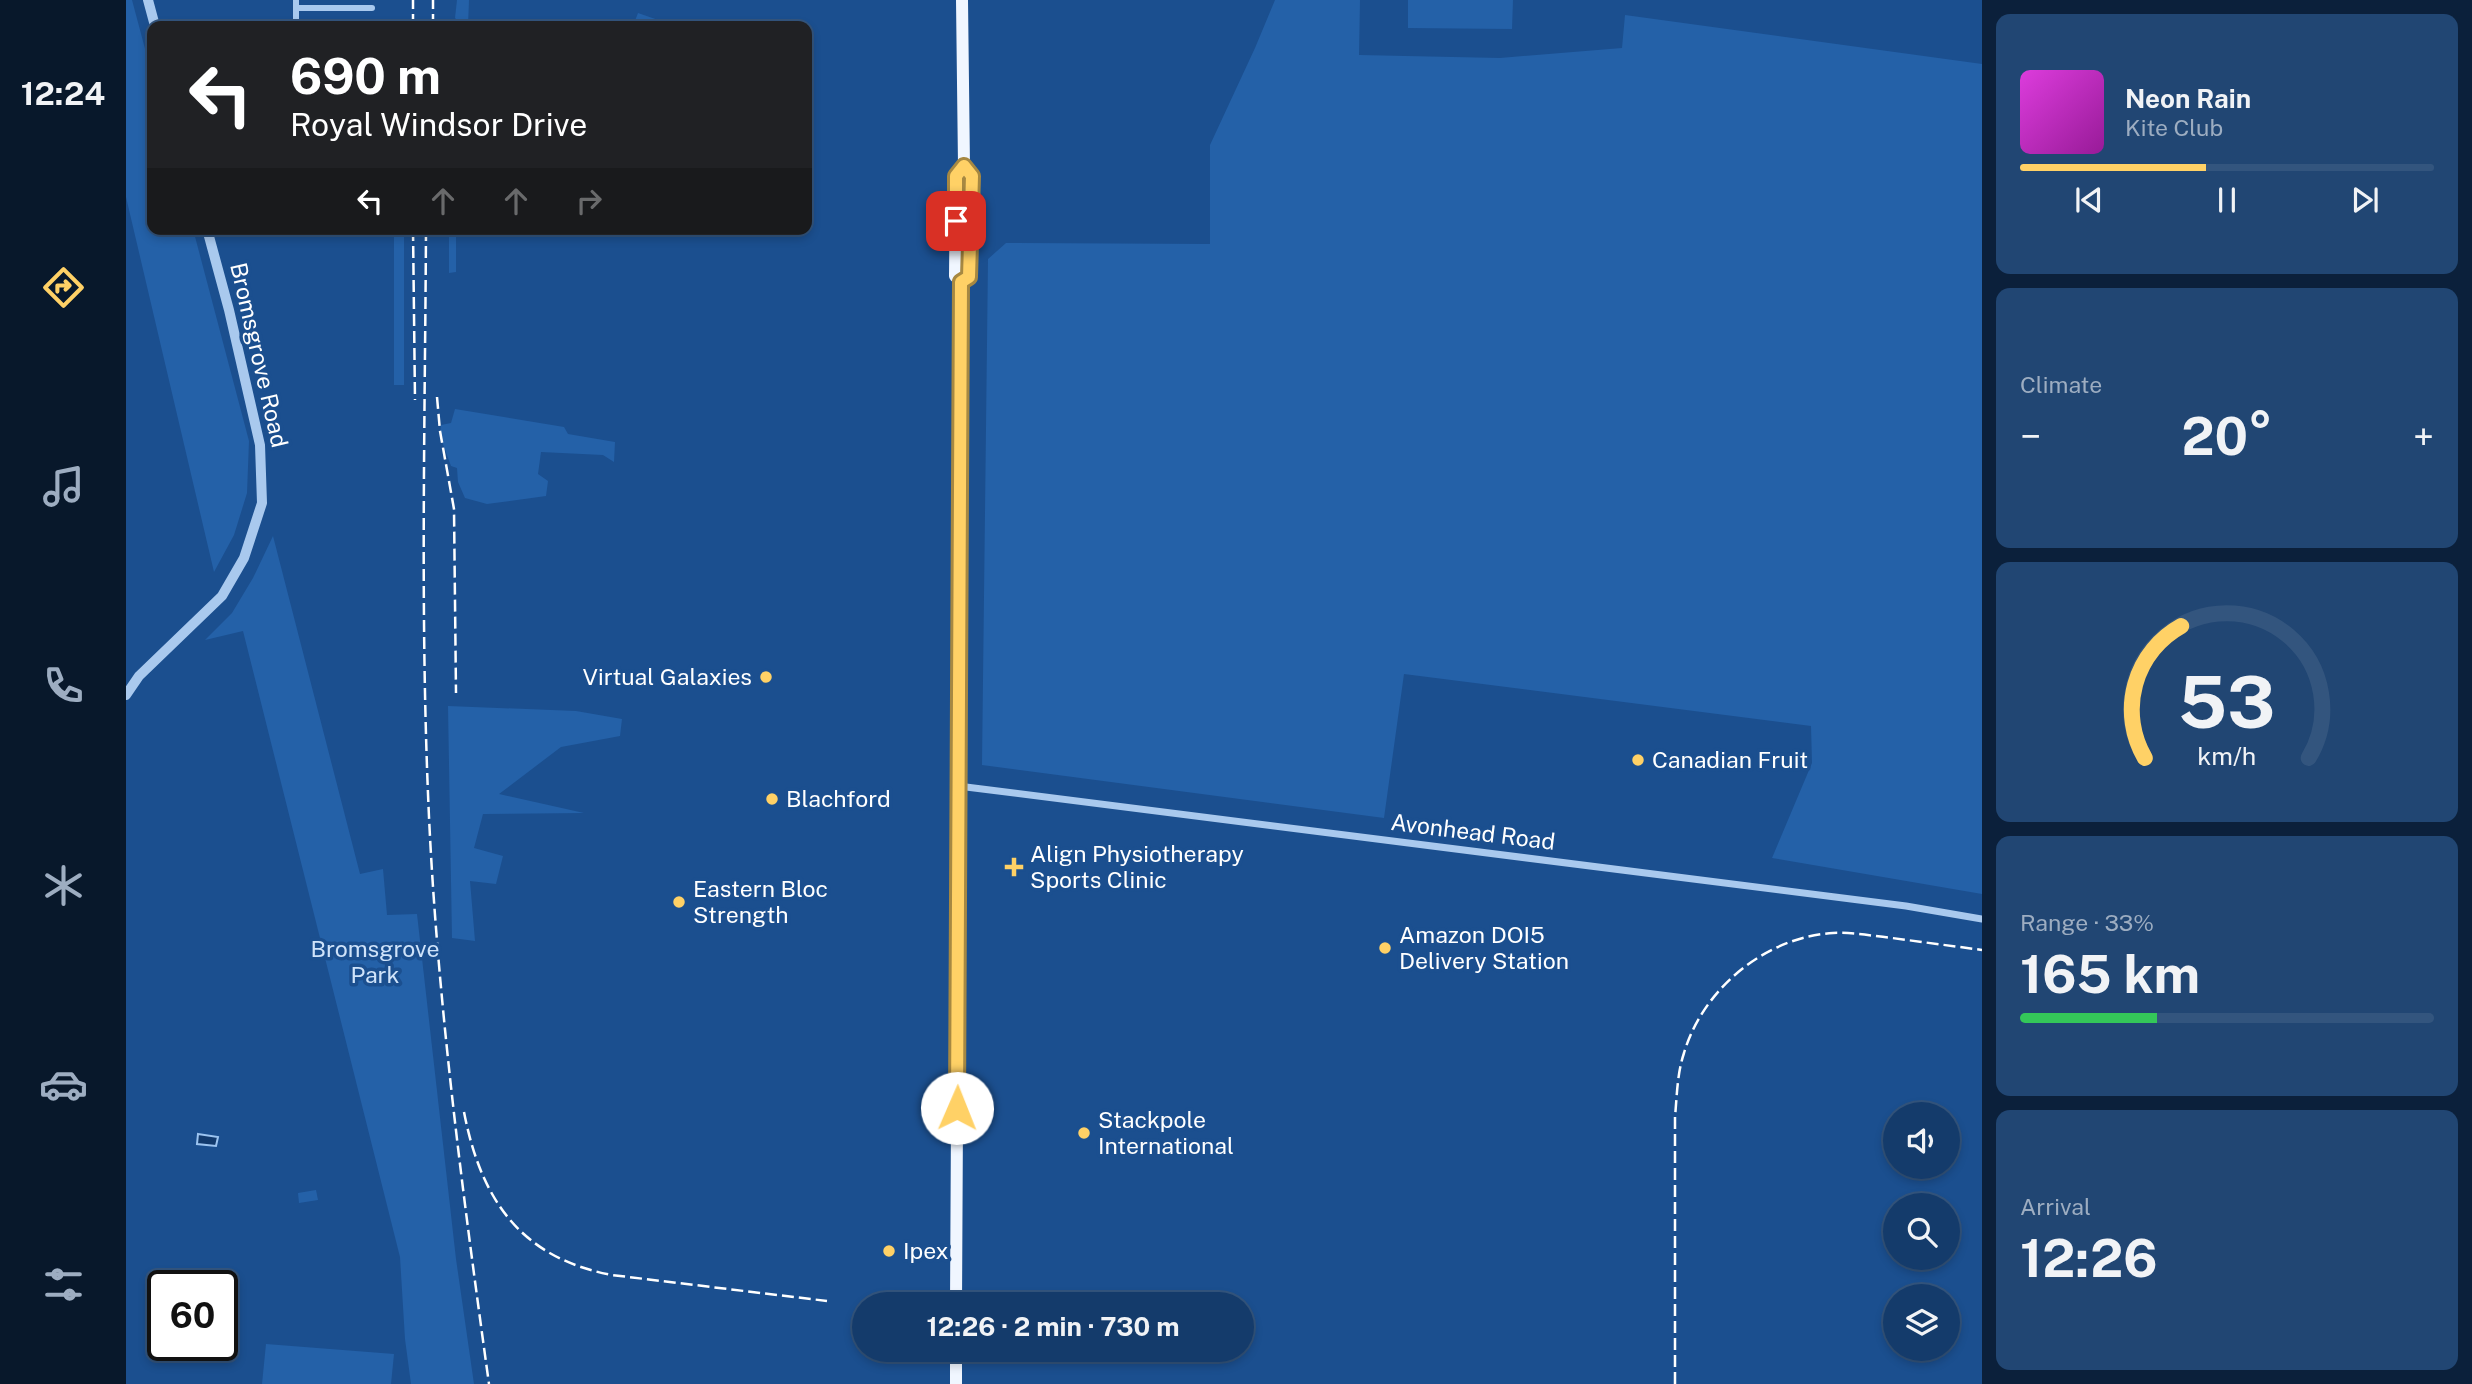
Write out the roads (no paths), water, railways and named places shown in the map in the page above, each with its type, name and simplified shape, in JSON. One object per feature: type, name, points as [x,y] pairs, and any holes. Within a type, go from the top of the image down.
[{"type":"main road","points":[[956,1292],[961,282],[955,276],[956,176],[964,166],[962,0]]},
{"type":"main road","points":[[956,1362],[956,1384]]},
{"type":"street","points":[[148,0],[154,21]]},
{"type":"street","points":[[296,0],[296,21]]},
{"type":"street","points":[[296,8],[372,8]]},
{"type":"street","name":"Bromsgrove Road","points":[[126,695],[139,676],[222,596],[244,558],[262,503],[261,445],[209,235]]},
{"type":"street","name":"Avonhead Road","points":[[958,786],[1906,906],[1982,919]]},
{"type":"railway","points":[[413,0],[413,21]]},
{"type":"railway","points":[[433,0],[433,21]]},
{"type":"railway","points":[[413,235],[415,400]]},
{"type":"railway","points":[[426,235],[424,596],[429,817],[445,1030],[489,1384]]},
{"type":"railway","points":[[437,397],[440,431],[454,509],[456,693]]},
{"type":"railway","points":[[1675,1384],[1675,1117],[1684,1053],[1706,1008],[1740,970],[1784,944],[1808,937],[1833,933],[1855,934],[1982,950]]},
{"type":"railway","points":[[464,1112],[472,1144],[494,1198],[510,1220],[530,1239],[553,1255],[580,1267],[612,1275],[827,1301]]},
{"type":"place","name":"Virtual Galaxies","points":[[766,677]]},
{"type":"place","name":"Canadian Fruit","points":[[1638,760]]},
{"type":"place","name":"Blachford","points":[[772,799]]},
{"type":"place","name":"Align Physiotherapy Sports Clinic","points":[[1014,867]]},
{"type":"place","name":"Eastern Bloc Strength","points":[[679,902]]},
{"type":"place","name":"Amazon DOI5 Delivery Station","points":[[1385,948]]},
{"type":"place","name":"Stackpole International","points":[[1084,1133]]},
{"type":"place","name":"Ipex","points":[[889,1251]]},
{"type":"park label","name":"Bromsgrove Park","points":[[375,962]]}]
